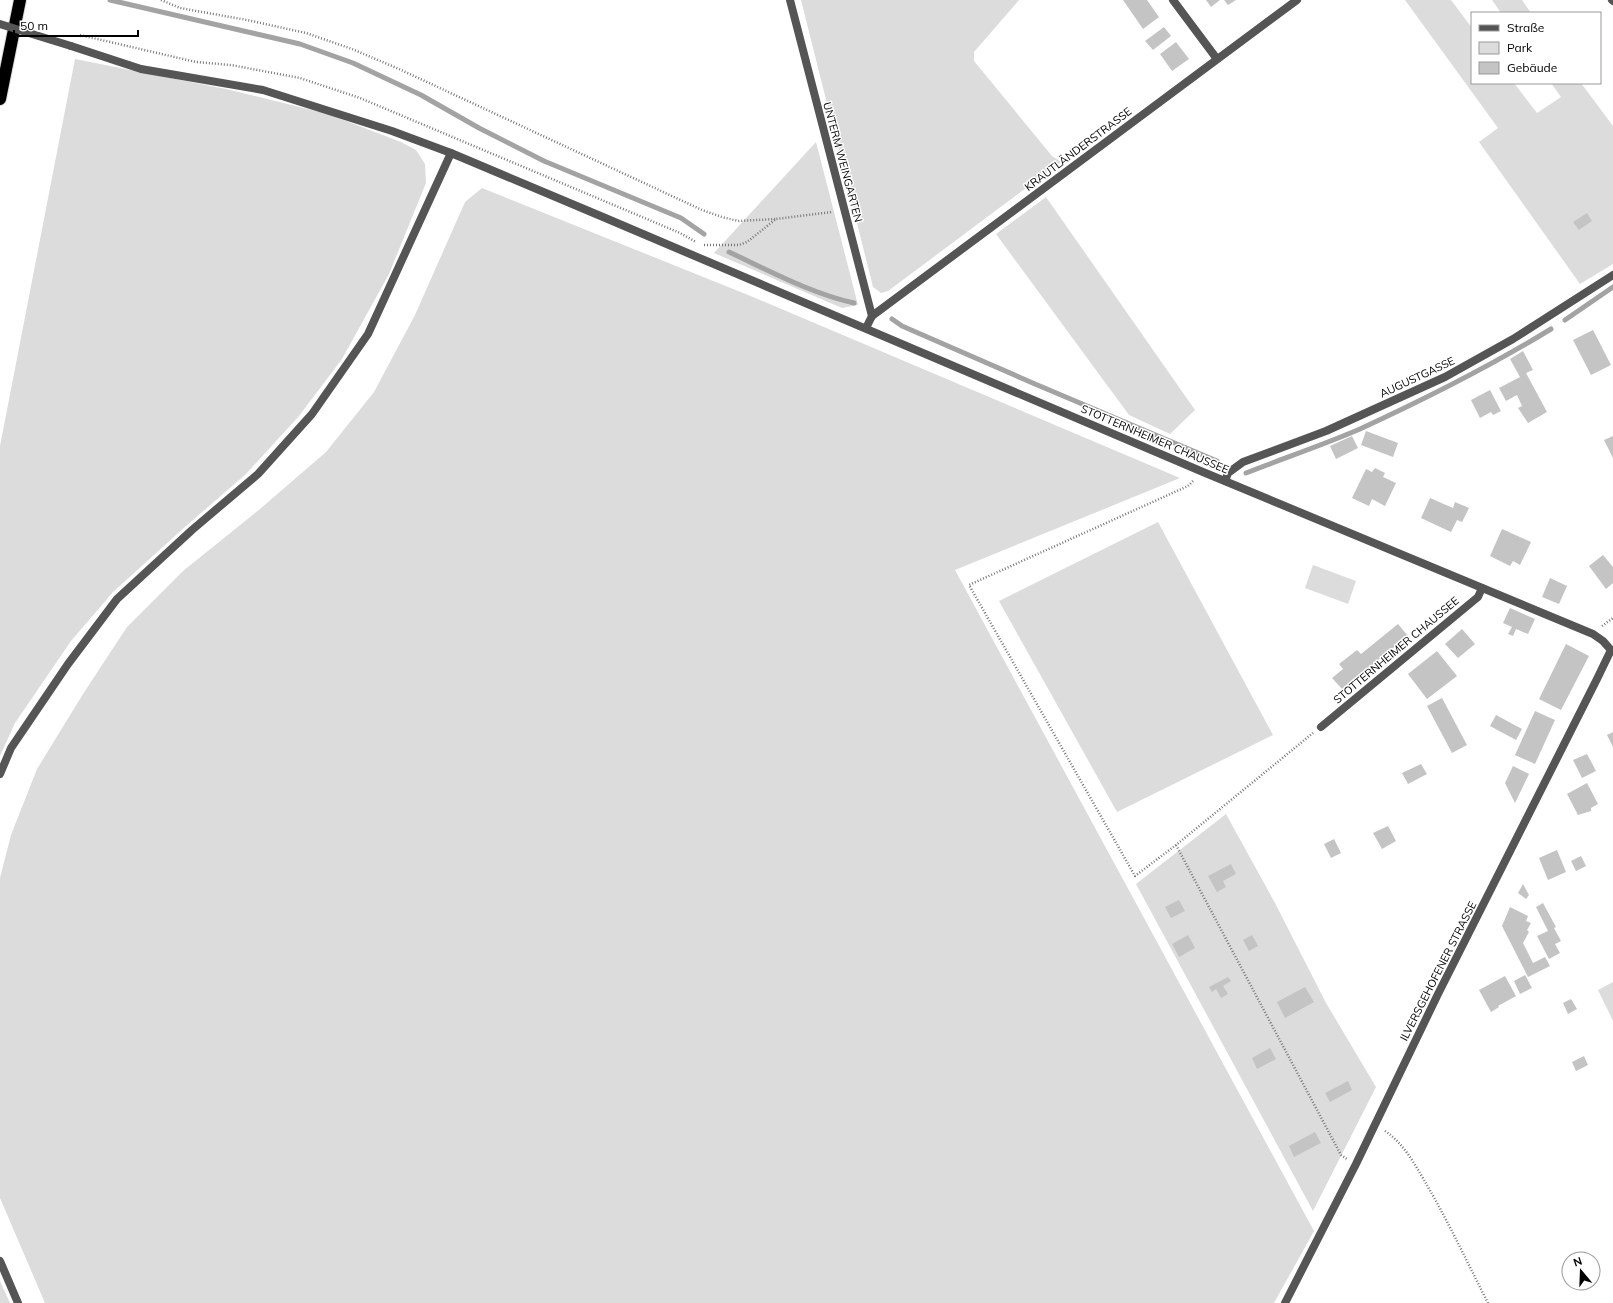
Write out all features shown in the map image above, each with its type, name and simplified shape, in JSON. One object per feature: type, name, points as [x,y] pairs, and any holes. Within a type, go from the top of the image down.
[{"type":"highway","points":[[0,99],[20,0]]},
{"type":"street","name":"UNTERM WEINGARTEN","points":[[790,0],[872,316]]},
{"type":"street","points":[[1173,0],[1217,59]]},
{"type":"street","name":"KRAUTLÄNDERSTRASSE","points":[[872,316],[1297,0]]},
{"type":"street","name":"STOTTERNHEIMER CHAUSSEE","points":[[0,24],[140,69],[263,90],[392,131],[451,153],[1203,472],[1592,634],[1603,641],[1612,650]]},
{"type":"street","points":[[0,774],[16,741],[68,664],[117,599],[192,530],[258,474],[312,414],[368,334],[451,153]]},
{"type":"street","name":"AUGUSTGASSE","points":[[1225,481],[1228,474],[1243,462],[1326,431],[1445,377],[1513,339],[1613,276]]},
{"type":"street","points":[[866,328],[872,316]]},
{"type":"street","name":"STOTTERNHEIMER CHAUSSEE","points":[[1321,727],[1478,597],[1482,588]]},
{"type":"street","name":"ILVERSGEHOFENER STRASSE","points":[[1285,1303],[1438,994],[1612,650]]},
{"type":"street","points":[[0,1261],[18,1303]]},
{"type":"path","points":[[161,0],[180,8],[247,20],[306,34],[352,49],[399,69],[702,210],[722,217],[738,221],[776,219],[845,211]]},
{"type":"path","points":[[80,34],[196,62],[231,65],[300,78],[360,98],[680,233],[698,243]]},
{"type":"path","points":[[702,244],[707,246],[739,246],[747,242],[776,219]]},
{"type":"path","points":[[1203,472],[1188,486],[969,585],[1135,876],[1176,845],[1321,727]]},
{"type":"path","points":[[1176,845],[1341,1155]]},
{"type":"path","points":[[1374,1125],[1392,1136],[1413,1162],[1447,1219],[1488,1303]]},
{"type":"green space","points":[[801,0],[1019,0],[974,52],[974,61],[1052,156],[1061,162],[888,291],[881,293],[873,287]]},
{"type":"green space","points":[[1405,0],[1451,0],[1471,27],[1471,84],[1515,84],[1537,113],[1561,97],[1552,84],[1582,84],[1613,126],[1613,264],[1580,284],[1479,142],[1498,128]]},
{"type":"green space","points":[[1492,0],[1522,0],[1530,12],[1500,12]]},
{"type":"green space","points":[[75,59],[226,89],[328,114],[401,142],[416,150],[425,164],[426,183],[389,274],[342,359],[299,416],[246,474],[113,592],[71,641],[15,723],[0,756],[0,446]]},
{"type":"green space","points":[[816,142],[858,305],[842,308],[714,253]]},
{"type":"green space","points":[[482,188],[753,297],[1180,478],[955,570],[1314,1231],[1274,1303],[45,1303],[0,1198],[0,878],[11,835],[37,769],[83,694],[127,627],[183,571],[260,509],[326,452],[374,392],[415,315],[465,202]]},
{"type":"green space","points":[[1046,197],[1195,410],[1170,434],[1129,415],[996,234]]},
{"type":"green space","points":[[1158,522],[1273,735],[1117,812],[999,601]]},
{"type":"green space","points":[[1313,565],[1356,581],[1348,604],[1305,588]]},
{"type":"green space","points":[[1226,814],[1275,903],[1326,1003],[1376,1087],[1313,1211],[1136,884]]},
{"type":"green space","points":[[1613,982],[1613,1021],[1598,990]]},
{"type":"green space","points":[[0,1281],[10,1303],[0,1303]]},
{"type":"building","points":[[1123,0],[1147,0],[1159,17],[1143,29]]},
{"type":"building","points":[[1206,0],[1220,0],[1211,7]]},
{"type":"building","points":[[1224,0],[1236,0],[1228,5]]},
{"type":"building","points":[[1164,27],[1171,36],[1153,50],[1145,41]]},
{"type":"building","points":[[1176,42],[1189,59],[1172,71],[1160,54]]},
{"type":"building","points":[[1587,213],[1592,221],[1579,230],[1573,222]]},
{"type":"building","points":[[1593,330],[1611,365],[1591,375],[1573,340]]},
{"type":"building","points":[[1523,351],[1533,370],[1526,373],[1547,412],[1528,423],[1518,408],[1522,406],[1517,395],[1506,401],[1499,388],[1520,377],[1510,359]]},
{"type":"building","points":[[1490,390],[1501,411],[1493,415],[1491,412],[1480,418],[1471,400]]},
{"type":"building","points":[[1366,431],[1398,443],[1393,457],[1361,445]]},
{"type":"building","points":[[1352,436],[1358,448],[1336,459],[1330,446]]},
{"type":"building","points":[[1613,436],[1613,458],[1604,440]]},
{"type":"building","points":[[1375,468],[1385,473],[1383,477],[1396,483],[1385,506],[1372,499],[1369,506],[1352,498],[1366,469],[1372,472]]},
{"type":"building","points":[[1430,498],[1453,508],[1455,502],[1469,508],[1462,522],[1457,520],[1451,532],[1421,518]]},
{"type":"building","points":[[1502,529],[1531,542],[1520,565],[1513,561],[1510,566],[1490,556]]},
{"type":"building","points":[[1603,555],[1613,567],[1613,583],[1606,589],[1589,566]]},
{"type":"building","points":[[1550,578],[1567,586],[1559,604],[1542,597]]},
{"type":"building","points":[[1510,608],[1535,619],[1528,634],[1516,629],[1513,636],[1508,634],[1512,627],[1503,623]]},
{"type":"building","points":[[1398,624],[1408,636],[1342,689],[1332,678],[1343,669],[1339,664],[1357,650],[1361,654]]},
{"type":"building","points":[[1462,629],[1475,644],[1458,658],[1445,644]]},
{"type":"building","points":[[1566,644],[1589,656],[1561,710],[1539,699]]},
{"type":"building","points":[[1437,651],[1457,676],[1427,699],[1408,674]]},
{"type":"building","points":[[1442,698],[1467,745],[1452,753],[1427,706]]},
{"type":"building","points":[[1535,711],[1555,720],[1535,764],[1515,755]]},
{"type":"building","points":[[1496,715],[1522,729],[1516,740],[1490,726]]},
{"type":"building","points":[[1613,732],[1613,747],[1607,735]]},
{"type":"building","points":[[1587,754],[1596,771],[1582,778],[1573,760]]},
{"type":"building","points":[[1421,764],[1427,774],[1408,784],[1402,773]]},
{"type":"building","points":[[1513,766],[1529,774],[1515,803],[1505,783]]},
{"type":"building","points":[[1587,783],[1598,804],[1591,808],[1591,811],[1578,815],[1567,794]]},
{"type":"building","points":[[1388,826],[1396,841],[1382,849],[1373,833]]},
{"type":"building","points":[[1334,839],[1341,853],[1331,858],[1324,844]]},
{"type":"building","points":[[1557,850],[1566,872],[1548,880],[1539,858]]},
{"type":"building","points":[[1581,856],[1586,866],[1576,871],[1571,861]]},
{"type":"building","points":[[1231,864],[1236,874],[1223,881],[1226,887],[1217,892],[1208,876]]},
{"type":"building","points":[[1523,884],[1529,895],[1526,899],[1518,893]]},
{"type":"building","points":[[1179,900],[1185,911],[1171,918],[1165,907]]},
{"type":"building","points":[[1543,903],[1556,927],[1554,928],[1561,941],[1555,944],[1560,953],[1549,959],[1537,936],[1548,931],[1536,907]]},
{"type":"building","points":[[1510,907],[1528,916],[1526,921],[1531,923],[1527,930],[1529,932],[1523,943],[1533,963],[1545,957],[1550,966],[1528,977],[1502,926]]},
{"type":"building","points":[[1188,935],[1195,948],[1179,957],[1172,944]]},
{"type":"building","points":[[1252,935],[1258,946],[1249,951],[1243,940]]},
{"type":"building","points":[[1525,975],[1532,988],[1520,994],[1514,981]]},
{"type":"building","points":[[1505,976],[1516,996],[1498,1006],[1499,1007],[1491,1012],[1479,990]]},
{"type":"building","points":[[1228,977],[1231,981],[1223,986],[1228,994],[1221,998],[1216,989],[1212,992],[1209,987]]},
{"type":"building","points":[[1305,987],[1314,1002],[1285,1018],[1277,1002]]},
{"type":"building","points":[[1571,999],[1577,1009],[1568,1014],[1563,1003]]},
{"type":"building","points":[[1270,1048],[1276,1059],[1257,1069],[1252,1058]]},
{"type":"building","points":[[1584,1056],[1588,1065],[1576,1071],[1572,1062]]},
{"type":"building","points":[[1348,1081],[1352,1090],[1330,1102],[1325,1093]]},
{"type":"building","points":[[1315,1132],[1321,1143],[1294,1157],[1289,1146]]},
{"type":"waterway","points":[[110,0],[300,44],[353,63],[421,95],[479,128],[544,161],[681,218],[704,234]]},
{"type":"waterway","points":[[729,252],[806,287],[838,299],[854,303]]},
{"type":"waterway","points":[[1565,320],[1613,287]]},
{"type":"waterway","points":[[892,319],[902,326],[1217,461]]},
{"type":"waterway","points":[[1246,473],[1346,435],[1384,418],[1480,369],[1551,329]]}]
